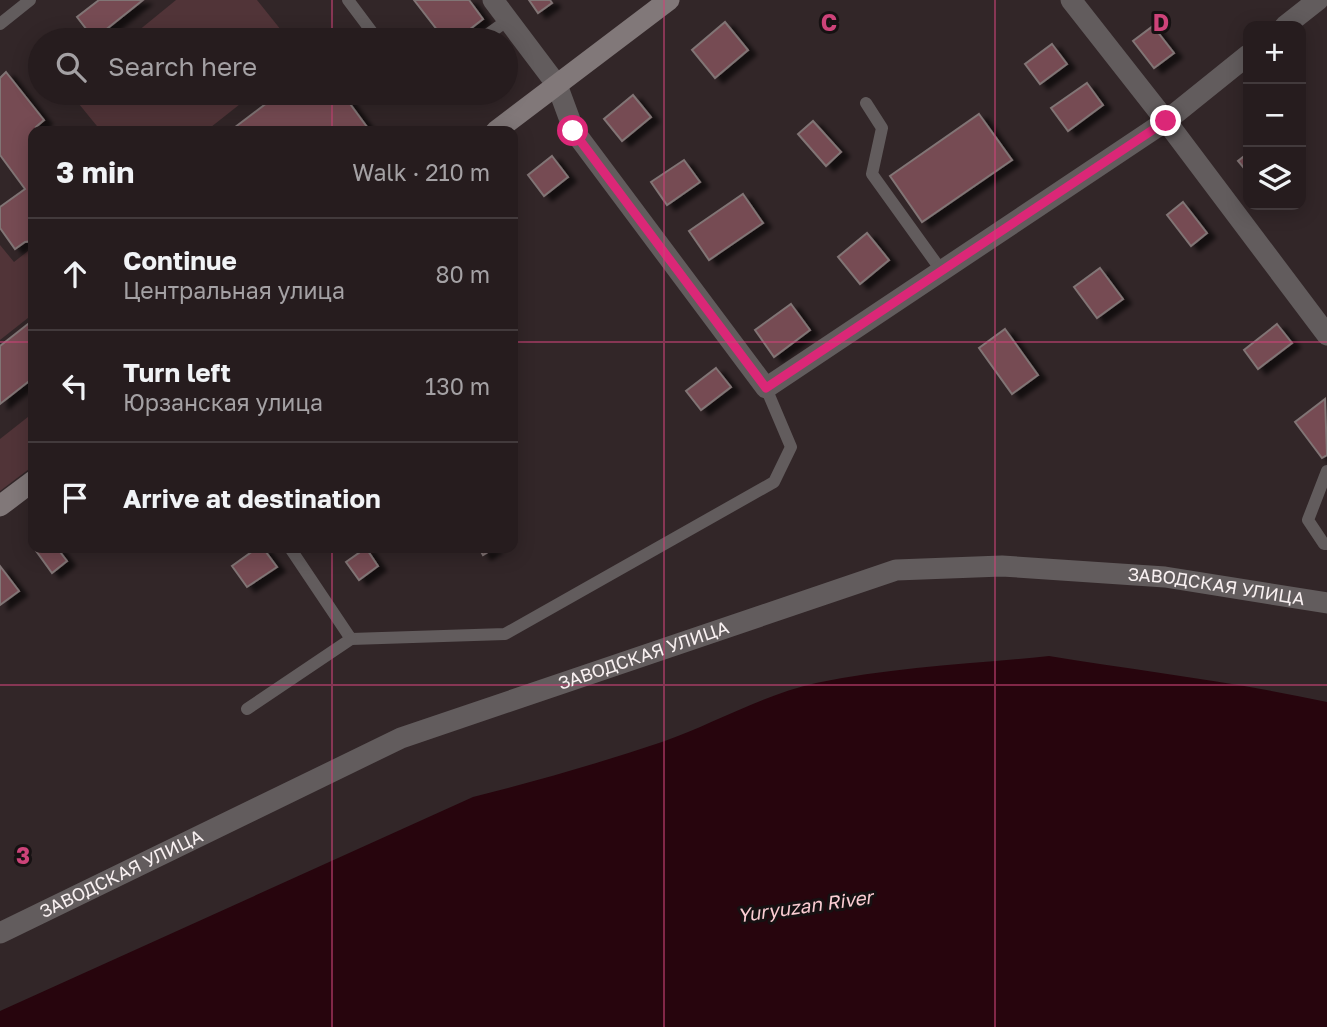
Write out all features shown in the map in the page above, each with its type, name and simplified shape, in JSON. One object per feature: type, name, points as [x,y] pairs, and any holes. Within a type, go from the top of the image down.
[{"type":"main road","points":[[503,126],[669,0]]},
{"type":"main road","points":[[0,506],[28,485]]},
{"type":"street","points":[[493,0],[514,28]]},
{"type":"street","points":[[1071,0],[1327,335]]},
{"type":"street","points":[[1291,21],[1318,0]]},
{"type":"street","points":[[518,33],[557,85],[573,131],[766,388],[1166,121],[1243,59]]},
{"type":"street","name":"ЗАВОДСКАЯ УЛИЦА","points":[[0,933],[401,738],[896,570],[1002,566],[1165,577],[1327,603]]},
{"type":"lane","points":[[0,24],[30,0]]},
{"type":"lane","points":[[348,0],[369,28]]},
{"type":"lane","points":[[497,28],[508,20]]},
{"type":"lane","points":[[866,103],[882,128],[872,174],[941,271]]},
{"type":"lane","points":[[247,709],[351,639],[505,634],[774,482],[791,447],[766,388]]},
{"type":"lane","points":[[1327,471],[1308,520],[1324,544],[1327,544]]},
{"type":"lane","points":[[293,553],[351,639]]},
{"type":"shaded area","points":[[176,0],[257,0],[279,28],[142,28]]},
{"type":"shaded area","points":[[80,105],[239,105],[212,126],[97,126]]},
{"type":"shaded area","points":[[0,245],[14,262],[28,251],[28,318],[0,340]]},
{"type":"shaded area","points":[[28,417],[28,470],[0,491],[0,439]]},
{"type":"water","name":"Yuryuzan River","points":[[1049,656],[1327,702],[1327,1027],[0,1027],[0,1011],[473,797],[662,742],[757,702],[816,683],[903,670]]},
{"type":"building","points":[[99,0],[143,0],[108,28],[86,28],[77,17]]},
{"type":"building","points":[[414,0],[469,0],[483,19],[471,28],[436,28]]},
{"type":"building","points":[[529,0],[550,0],[552,3],[538,13]]},
{"type":"building","points":[[725,22],[748,50],[715,78],[692,50]]},
{"type":"building","points":[[1153,26],[1174,53],[1154,68],[1133,41]]},
{"type":"building","points":[[1052,44],[1067,64],[1040,84],[1025,64]]},
{"type":"building","points":[[6,72],[28,100],[28,105],[32,105],[44,120],[37,126],[28,126],[28,242],[15,249],[0,228],[0,207],[25,189],[0,155],[0,78]]},
{"type":"building","points":[[1087,83],[1103,105],[1068,131],[1051,108]]},
{"type":"building","points":[[633,95],[651,117],[622,141],[604,119]]},
{"type":"building","points":[[264,105],[351,105],[366,126],[237,126]]},
{"type":"building","points":[[979,114],[1012,160],[922,222],[890,176]]},
{"type":"building","points":[[813,121],[841,152],[826,166],[798,134]]},
{"type":"building","points":[[552,156],[568,177],[544,196],[528,175]]},
{"type":"building","points":[[684,160],[700,182],[667,205],[651,182]]},
{"type":"building","points":[[743,194],[763,223],[709,260],[689,231]]},
{"type":"building","points":[[1183,202],[1207,233],[1191,246],[1167,215]]},
{"type":"building","points":[[867,233],[889,260],[860,284],[838,257]]},
{"type":"building","points":[[1100,268],[1123,299],[1097,318],[1074,287]]},
{"type":"building","points":[[791,304],[810,330],[774,357],[755,330]]},
{"type":"building","points":[[28,324],[28,382],[0,404],[0,346]]},
{"type":"building","points":[[1277,324],[1292,343],[1258,369],[1244,350]]},
{"type":"building","points":[[1005,329],[1038,375],[1012,394],[979,348]]},
{"type":"building","points":[[716,368],[731,387],[701,410],[686,391]]},
{"type":"building","points":[[1325,399],[1327,455],[1322,458],[1295,422]]},
{"type":"building","points":[[38,553],[61,553],[67,561],[52,573]]},
{"type":"building","points":[[250,553],[267,553],[277,567],[247,587],[232,566]]},
{"type":"building","points":[[359,553],[369,553],[378,566],[359,580],[346,562]]},
{"type":"building","points":[[0,566],[19,591],[0,605]]},
{"type":"route","points":[[573,131],[766,388],[1166,121]]}]
